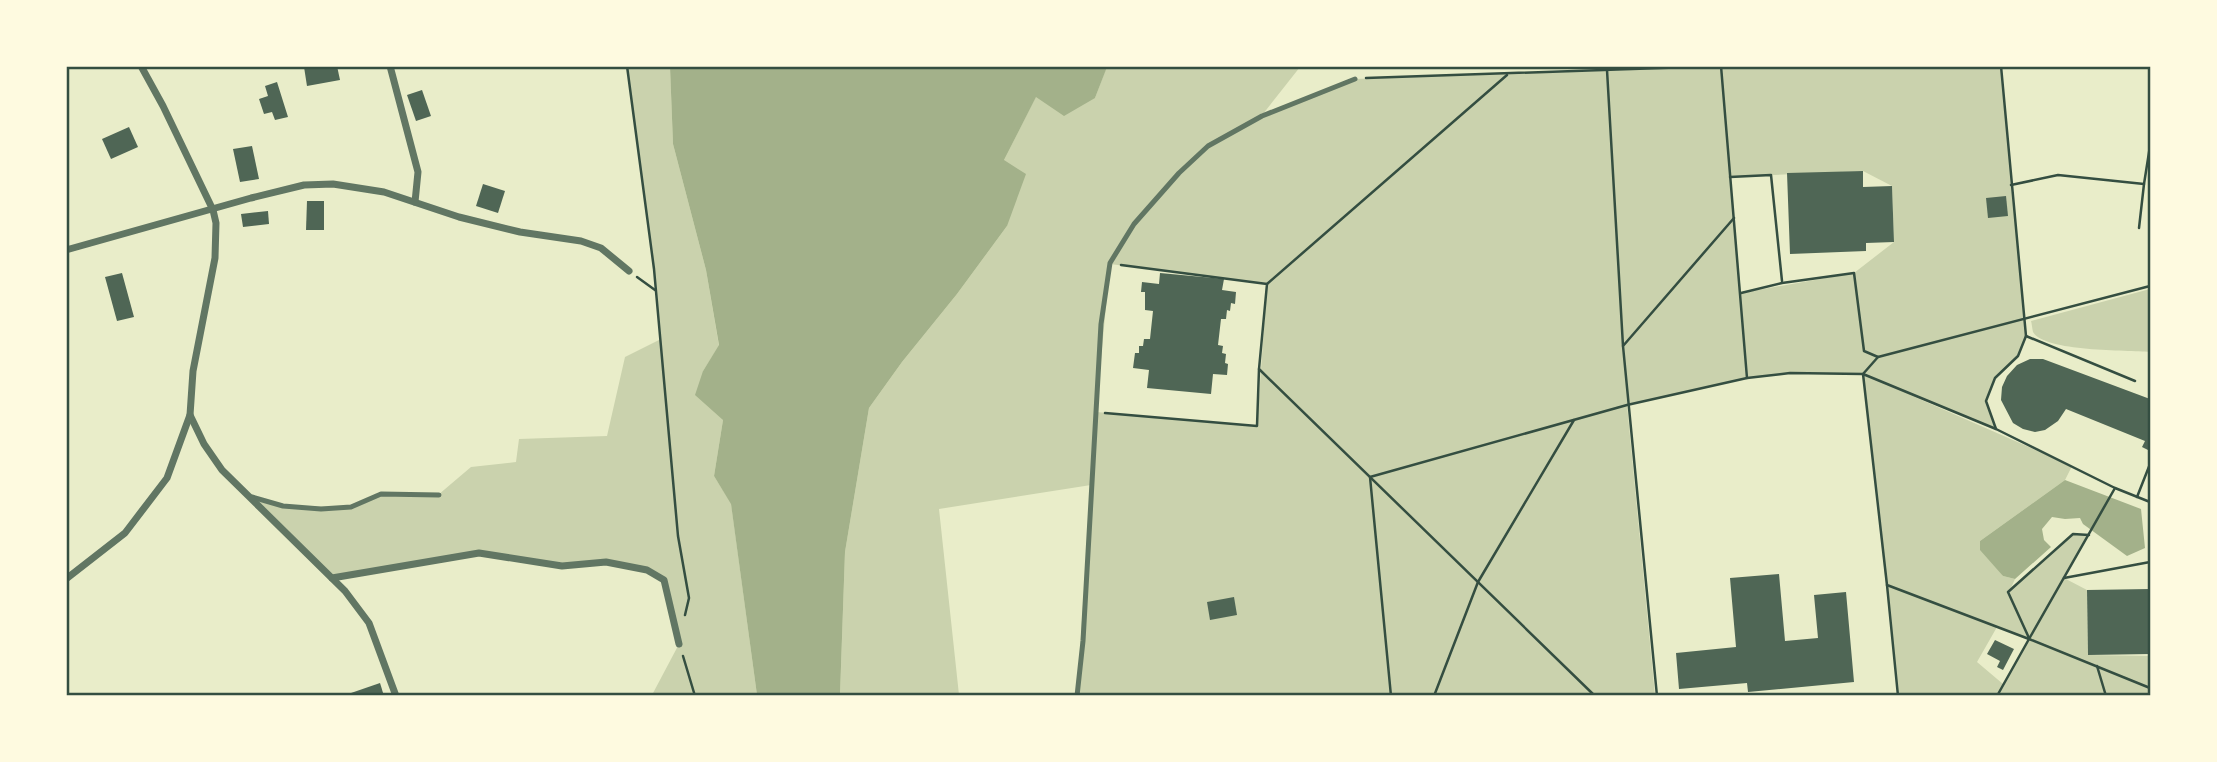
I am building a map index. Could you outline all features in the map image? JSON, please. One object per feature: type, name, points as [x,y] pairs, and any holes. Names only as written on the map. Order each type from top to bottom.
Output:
[{"type":"street","points":[[66,579],[125,533],[167,478],[190,415],[192,371],[215,258],[216,223],[213,210],[141,66]]},
{"type":"street","points":[[390,66],[418,172],[415,202]]},
{"type":"street","points":[[66,250],[251,198],[304,186],[333,184],[384,192],[458,217],[520,232],[581,241],[601,248],[629,271]]},
{"type":"street","points":[[190,415],[204,444],[222,470],[332,578],[369,623],[396,695]]},
{"type":"street","points":[[332,578],[480,553],[562,566],[606,562],[647,570],[664,580],[679,644]]},
{"type":"lane","points":[[1077,695],[1083,641],[1101,324],[1110,263],[1134,224],[1179,173],[1208,146],[1262,116],[1355,79]]},
{"type":"lane","points":[[252,497],[282,506],[321,509],[351,507],[381,494],[439,495]]},
{"type":"path","points":[[627,66],[656,291],[678,536],[689,598],[684,621]]},
{"type":"path","points":[[1355,79],[1720,66],[1747,378]]},
{"type":"path","points":[[1996,429],[1986,401],[1995,378],[2018,356],[2026,336],[2001,66]]},
{"type":"path","points":[[1607,70],[1627,405],[1657,695]]},
{"type":"path","points":[[1096,412],[1257,426],[1267,284],[1508,74]]},
{"type":"path","points":[[2138,228],[2150,146]]},
{"type":"path","points":[[1730,177],[1771,175],[1782,283]]},
{"type":"path","points":[[2011,185],[2058,175],[2144,184]]},
{"type":"path","points":[[1623,346],[1734,218]]},
{"type":"path","points":[[1110,263],[1267,284]]},
{"type":"path","points":[[629,271],[656,291]]},
{"type":"path","points":[[1741,293],[1782,283],[1854,273],[1864,351],[1878,358]]},
{"type":"path","points":[[1898,695],[1863,374],[1878,358],[2151,286]]},
{"type":"path","points":[[2026,336],[2135,381]]},
{"type":"path","points":[[1259,369],[1595,695]]},
{"type":"path","points":[[1370,477],[1627,405],[1747,378],[1790,373],[1863,374],[1996,429],[2115,488],[2151,502]]},
{"type":"path","points":[[1434,695],[1478,582],[1574,420]]},
{"type":"path","points":[[2137,496],[2151,464]]},
{"type":"path","points":[[1370,477],[1391,695]]},
{"type":"path","points":[[1997,695],[2115,488]]},
{"type":"path","points":[[2029,639],[2008,592],[2073,534],[2089,535]]},
{"type":"path","points":[[2064,578],[2151,562]]},
{"type":"path","points":[[1887,585],[2151,688]]},
{"type":"path","points":[[679,644],[695,695]]},
{"type":"path","points":[[2097,666],[2106,695]]},
{"type":"shaded area","points":[[1107,66],[1300,67],[1263,114],[1355,79],[1719,67],[2001,67],[2026,336],[2018,356],[1995,378],[1986,401],[1996,429],[1908,394],[2072,466],[2065,480],[1980,541],[2003,576],[2015,579],[2010,590],[2073,534],[2089,535],[2064,578],[2087,590],[2088,655],[2150,656],[2150,695],[1898,695],[1863,375],[1790,373],[1747,378],[1627,405],[1655,695],[1077,695],[1091,485],[939,509],[959,695],[840,696],[845,552],[869,408],[1007,226],[1004,160],[1036,96],[1095,98]],"holes":[[[1863,171],[1892,186],[1894,242],[1854,273],[1741,293],[1730,177]],[[1110,264],[1267,284],[1257,426],[1096,412]],[[1997,627],[2029,639],[2003,684],[1977,662]]]},
{"type":"shaded area","points":[[627,67],[670,67],[673,144],[706,270],[719,346],[703,371],[723,420],[714,476],[731,503],[757,695],[652,695],[679,644],[664,580],[647,570],[606,562],[562,566],[479,553],[332,578],[252,497],[283,506],[351,507],[381,494],[438,495],[471,467],[516,462],[519,439],[607,436],[625,357],[661,339]]},
{"type":"shaded area","points":[[670,67],[1107,67],[1095,98],[1064,116],[1036,97],[1004,160],[1026,174],[1007,226],[869,408],[845,552],[840,695],[757,695],[731,504],[714,476],[723,420],[695,395],[703,371],[719,345],[706,270],[673,144]]},
{"type":"shaded area","points":[[2150,289],[2150,352],[2069,347],[2040,339],[2033,332],[2031,321]]},
{"type":"shaded area","points":[[2065,480],[2141,509],[2145,548],[2127,556],[2083,524],[2080,518],[2052,517],[2042,529],[2044,540],[2051,547],[2015,579],[2003,576],[1980,550],[1980,541]]},
{"type":"building","points":[[337,66],[340,80],[307,86],[304,67]]},
{"type":"building","points":[[277,82],[288,117],[275,120],[272,112],[264,114],[259,99],[268,96],[265,86]]},
{"type":"building","points":[[422,90],[431,116],[416,121],[407,95]]},
{"type":"building","points":[[129,127],[138,147],[111,159],[102,139]]},
{"type":"building","points":[[252,146],[259,179],[240,182],[233,149]]},
{"type":"building","points":[[1863,171],[1863,187],[1892,186],[1894,242],[1866,243],[1866,251],[1790,254],[1787,173]]},
{"type":"building","points":[[483,184],[505,191],[498,213],[476,206]]},
{"type":"building","points":[[2006,196],[2008,216],[1988,218],[1986,198]]},
{"type":"building","points":[[307,201],[324,201],[324,230],[306,230]]},
{"type":"building","points":[[268,211],[269,224],[243,227],[241,214]]},
{"type":"building","points":[[122,273],[134,317],[117,321],[105,277]]},
{"type":"building","points":[[1160,273],[1224,279],[1222,290],[1236,292],[1235,304],[1231,303],[1226,319],[1221,319],[1218,345],[1223,346],[1222,353],[1226,354],[1227,375],[1213,374],[1211,394],[1147,388],[1149,370],[1133,368],[1139,346],[1143,346],[1144,339],[1150,339],[1153,311],[1145,310],[1142,282],[1159,284]]},
{"type":"building","points":[[2030,359],[2043,359],[2150,399],[2150,451],[2142,447],[2145,441],[2066,409],[2058,421],[2045,430],[2035,432],[2013,423],[2001,400],[2002,387],[2017,365]]},
{"type":"building","points":[[1779,574],[1785,641],[1818,638],[1814,595],[1846,592],[1854,682],[1748,692],[1747,683],[1679,689],[1676,653],[1736,647],[1730,578]]},
{"type":"building","points":[[2150,589],[2150,654],[2088,655],[2087,590]]},
{"type":"building","points":[[1234,597],[1237,615],[1210,620],[1207,602]]},
{"type":"building","points":[[1995,640],[2014,649],[2003,670],[1997,667],[2000,661],[1987,654]]},
{"type":"building","points":[[380,683],[384,696],[352,696],[351,693]]}]
